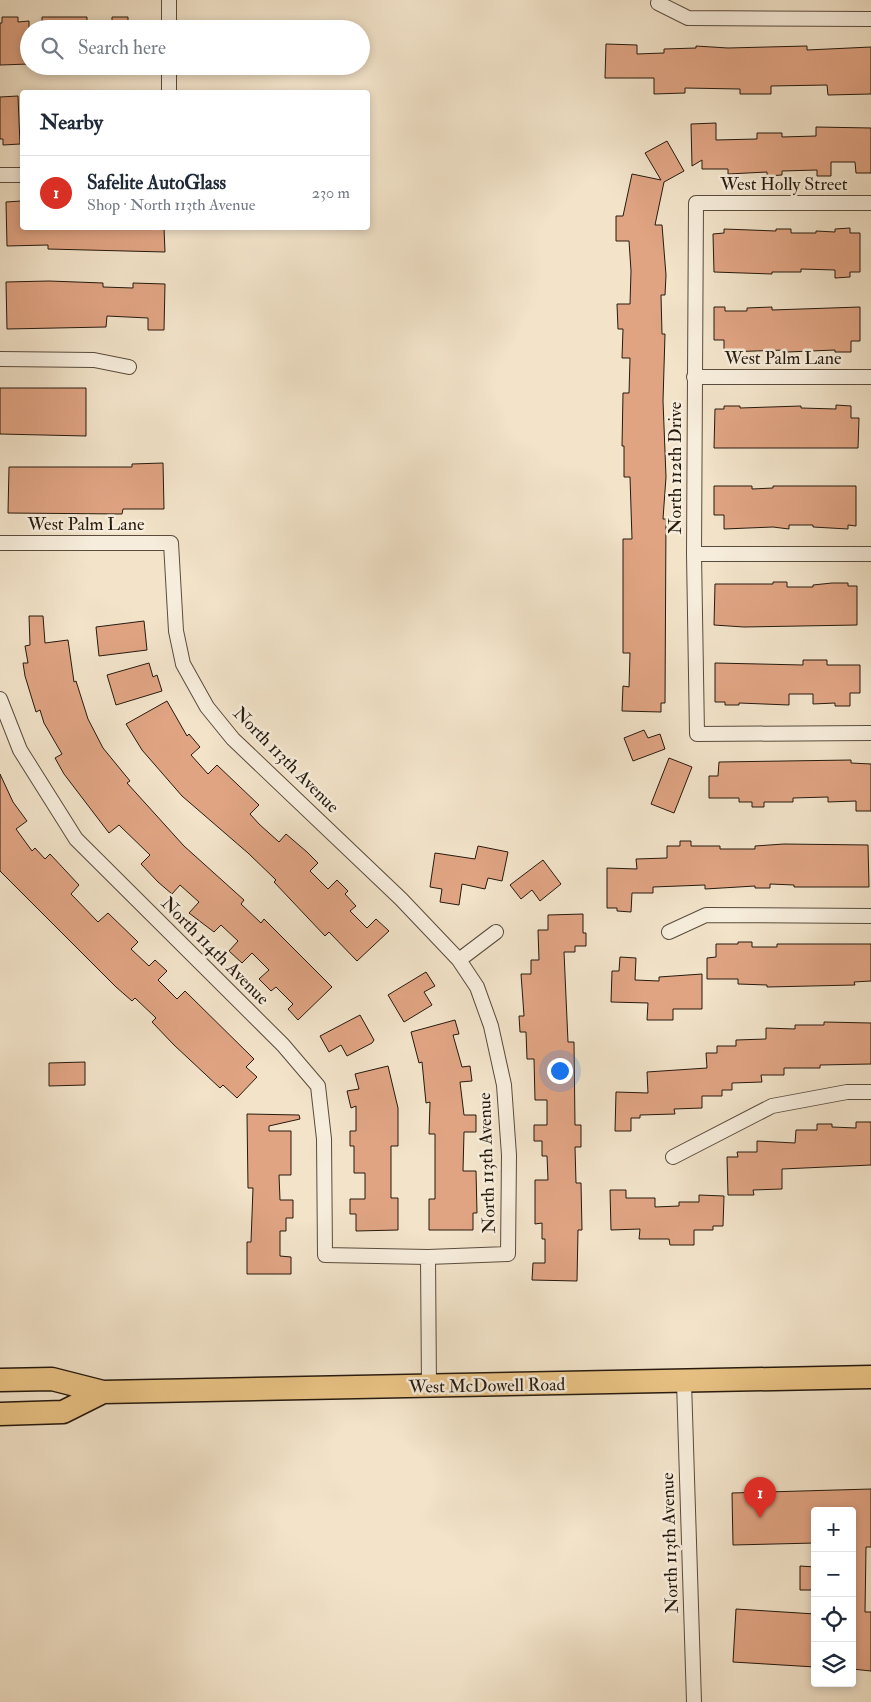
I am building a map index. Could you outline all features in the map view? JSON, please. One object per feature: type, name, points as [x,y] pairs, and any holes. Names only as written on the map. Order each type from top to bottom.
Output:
[{"type":"main road","name":"West McDowell Road","points":[[0,1380],[52,1379],[103,1392],[871,1377]]},
{"type":"main road","name":"West McDowell Road","points":[[0,1414],[63,1412],[103,1392]]},
{"type":"street","points":[[169,0],[169,20]]},
{"type":"street","points":[[658,3],[688,18],[871,19]]},
{"type":"street","points":[[169,75],[169,90]]},
{"type":"street","points":[[0,175],[20,175]]},
{"type":"street","name":"West Holly Street","points":[[696,203],[871,203]]},
{"type":"street","name":"North 112th Drive","points":[[696,203],[694,554],[697,734],[871,733]]},
{"type":"street","points":[[0,359],[94,360],[129,366]]},
{"type":"street","name":"West Palm Lane","points":[[694,377],[871,377]]},
{"type":"street","name":"West Palm Lane","points":[[0,543],[171,543]]},
{"type":"street","name":"North 113th Avenue","points":[[171,543],[176,631],[183,664],[208,707],[233,740],[394,893],[459,960],[476,987],[491,1026],[504,1084],[509,1154],[508,1254],[428,1257]]},
{"type":"street","points":[[694,554],[871,554]]},
{"type":"street","name":"North 114th Avenue","points":[[0,699],[20,750],[76,839],[282,1044],[318,1086],[324,1139],[325,1255],[428,1257]]},
{"type":"street","points":[[669,932],[706,915],[871,916]]},
{"type":"street","points":[[459,960],[496,932]]},
{"type":"street","points":[[673,1157],[772,1106],[847,1092],[871,1092]]},
{"type":"street","points":[[428,1257],[429,1387]]},
{"type":"street","name":"North 113th Avenue","points":[[684,1382],[694,1702]]},
{"type":"building","points":[[2,17],[18,17],[18,22],[20,22],[20,64],[0,65],[0,23],[2,23]]},
{"type":"building","points":[[42,17],[87,17],[87,20],[42,20]]},
{"type":"building","points":[[112,17],[128,17],[128,20],[112,20]]},
{"type":"building","points":[[606,44],[637,45],[637,54],[664,53],[664,49],[696,48],[696,46],[728,48],[807,46],[807,50],[871,47],[871,94],[828,95],[827,85],[771,86],[771,94],[740,94],[740,89],[685,88],[685,93],[654,94],[654,78],[605,78]]},
{"type":"building","points":[[18,96],[20,144],[3,145],[3,139],[0,139],[0,97]]},
{"type":"building","points":[[716,123],[716,140],[757,139],[757,133],[782,133],[782,137],[816,136],[816,127],[871,128],[871,173],[856,173],[855,162],[831,162],[831,176],[817,176],[817,170],[782,171],[782,175],[767,176],[767,172],[728,174],[728,169],[702,169],[702,160],[692,166],[691,124]]},
{"type":"building","points":[[667,141],[684,171],[664,182],[655,225],[662,225],[666,275],[665,295],[661,295],[662,334],[665,334],[663,401],[666,477],[663,519],[666,519],[665,703],[661,703],[661,712],[622,711],[623,686],[629,687],[630,653],[623,653],[623,539],[632,539],[630,477],[624,477],[624,446],[622,446],[623,393],[629,393],[630,358],[622,358],[623,329],[618,329],[617,304],[630,304],[631,271],[629,241],[616,241],[616,216],[623,216],[632,174],[661,180],[645,153]]},
{"type":"building","points":[[20,201],[20,230],[164,230],[165,252],[48,249],[48,245],[7,246],[6,202]]},
{"type":"building","points":[[850,228],[850,233],[860,233],[860,272],[850,272],[850,277],[835,278],[835,270],[801,269],[801,272],[772,272],[772,274],[714,272],[713,234],[724,233],[724,229],[776,231],[776,229],[791,229],[791,233],[816,233],[816,231],[835,232],[835,229]]},
{"type":"building","points":[[6,282],[103,283],[103,287],[133,288],[133,283],[165,284],[164,330],[148,330],[148,318],[107,316],[106,327],[7,329]]},
{"type":"building","points":[[714,307],[725,307],[725,311],[747,311],[747,308],[772,307],[772,310],[860,307],[860,341],[851,341],[851,352],[835,352],[835,350],[787,352],[787,350],[724,352],[724,340],[714,340]]},
{"type":"building","points":[[0,388],[86,388],[86,436],[0,434]]},
{"type":"building","points":[[836,405],[851,406],[851,418],[859,418],[858,448],[714,448],[715,409],[724,409],[724,406],[740,406],[740,408],[801,406],[801,408],[836,409]]},
{"type":"building","points":[[163,463],[164,509],[123,509],[122,514],[8,513],[9,467],[132,467],[132,464]]},
{"type":"building","points":[[714,486],[752,486],[752,489],[773,488],[773,486],[856,486],[856,526],[848,525],[848,529],[813,527],[813,525],[789,525],[789,529],[773,527],[724,529],[724,515],[714,515]]},
{"type":"building","points":[[773,582],[787,582],[787,587],[813,587],[813,585],[832,583],[848,583],[848,586],[857,586],[857,625],[744,627],[714,625],[715,584],[773,584]]},
{"type":"building","points":[[29,616],[43,616],[45,643],[68,640],[74,682],[76,681],[88,719],[103,748],[130,781],[127,783],[184,846],[244,900],[241,904],[261,923],[264,919],[332,987],[298,1020],[288,1009],[293,1004],[276,987],[271,991],[259,979],[269,970],[252,953],[242,963],[229,951],[238,941],[221,925],[214,932],[189,913],[199,902],[180,885],[172,894],[158,882],[141,864],[150,855],[119,825],[109,833],[64,774],[55,758],[62,754],[44,723],[40,710],[36,712],[25,676],[23,663],[28,663],[25,646],[30,645]]},
{"type":"building","points":[[144,621],[147,650],[99,656],[96,627]]},
{"type":"building","points":[[803,660],[827,660],[827,665],[860,665],[860,693],[850,693],[850,706],[835,706],[835,703],[813,704],[813,694],[789,694],[789,705],[739,703],[739,705],[725,705],[725,702],[715,702],[715,663],[803,665]]},
{"type":"building","points":[[149,663],[153,677],[157,675],[162,691],[116,705],[107,675]]},
{"type":"building","points":[[167,701],[187,736],[189,734],[200,747],[191,755],[208,774],[217,765],[259,805],[250,814],[259,824],[279,842],[286,834],[307,852],[318,863],[310,871],[328,889],[337,880],[348,891],[345,894],[356,906],[350,911],[367,928],[376,919],[389,931],[357,961],[329,932],[325,936],[274,882],[276,880],[248,853],[182,796],[142,750],[126,724]]},
{"type":"building","points":[[644,730],[648,738],[660,734],[665,749],[633,761],[624,738]]},
{"type":"building","points":[[669,758],[692,767],[674,813],[651,804]]},
{"type":"building","points":[[851,760],[851,763],[871,764],[871,811],[856,811],[856,801],[828,802],[828,797],[793,798],[793,802],[764,802],[764,807],[752,807],[752,802],[739,802],[739,798],[709,798],[709,776],[718,776],[719,762]]},
{"type":"building","points":[[0,774],[13,802],[27,821],[16,829],[32,851],[35,848],[45,859],[50,854],[79,885],[71,894],[98,922],[108,913],[138,942],[131,949],[149,966],[155,960],[167,971],[158,980],[177,999],[185,991],[254,1059],[246,1067],[257,1077],[237,1098],[223,1085],[220,1088],[174,1045],[152,1022],[156,1018],[135,998],[132,1001],[116,987],[0,871]]},
{"type":"building","points":[[680,841],[691,841],[691,846],[720,846],[720,849],[755,849],[755,846],[784,844],[868,845],[869,887],[794,887],[794,885],[770,884],[770,888],[755,888],[755,886],[705,889],[705,885],[653,887],[653,893],[632,893],[631,912],[617,911],[617,908],[607,908],[607,868],[637,869],[636,859],[667,858],[667,846],[680,846]]},
{"type":"building","points":[[478,846],[508,852],[502,881],[488,878],[485,889],[462,884],[459,905],[440,902],[442,889],[430,887],[435,853],[475,859]]},
{"type":"building","points":[[543,860],[561,884],[540,901],[532,890],[521,899],[510,885]]},
{"type":"building","points":[[583,914],[583,933],[586,933],[586,946],[575,946],[575,952],[564,952],[568,1042],[574,1042],[575,1125],[581,1125],[581,1147],[575,1147],[576,1183],[581,1183],[582,1230],[578,1230],[577,1281],[532,1280],[533,1263],[545,1263],[545,1239],[542,1239],[542,1223],[535,1224],[535,1180],[548,1180],[547,1156],[542,1156],[542,1141],[534,1141],[534,1125],[547,1125],[547,1100],[535,1100],[534,1059],[527,1059],[526,1032],[520,1032],[519,1016],[524,1016],[521,974],[531,974],[531,960],[539,960],[538,930],[548,930],[548,915]]},
{"type":"building","points":[[738,942],[752,942],[752,947],[777,947],[777,944],[871,944],[871,981],[854,982],[855,985],[767,987],[767,985],[738,984],[738,979],[707,979],[707,958],[716,957],[716,944],[738,944]]},
{"type":"building","points":[[620,957],[636,958],[635,980],[659,981],[659,977],[702,974],[702,1009],[673,1009],[673,1020],[647,1020],[648,1003],[611,1002],[612,971],[619,971]]},
{"type":"building","points":[[426,972],[435,986],[424,992],[432,1005],[404,1022],[388,995]]},
{"type":"building","points":[[360,1015],[374,1040],[372,1043],[347,1056],[341,1045],[329,1052],[320,1036]]},
{"type":"building","points":[[455,1020],[459,1034],[453,1035],[462,1067],[470,1066],[472,1081],[460,1082],[464,1115],[476,1115],[476,1132],[464,1132],[463,1171],[476,1171],[477,1213],[473,1213],[473,1230],[429,1230],[429,1199],[435,1199],[435,1134],[429,1134],[430,1102],[426,1103],[422,1062],[419,1063],[411,1032]]},
{"type":"building","points":[[824,1022],[871,1023],[871,1064],[820,1065],[820,1068],[784,1068],[784,1075],[761,1075],[762,1082],[732,1083],[732,1090],[722,1090],[722,1096],[702,1096],[702,1108],[674,1109],[675,1114],[640,1115],[640,1118],[631,1118],[631,1131],[615,1131],[616,1092],[648,1093],[647,1072],[707,1068],[706,1053],[717,1053],[717,1046],[736,1046],[736,1040],[766,1039],[766,1028],[795,1029],[795,1025],[824,1025]]},
{"type":"building","points":[[85,1062],[85,1085],[49,1086],[49,1063]]},
{"type":"building","points":[[388,1066],[398,1108],[398,1146],[391,1146],[391,1198],[398,1198],[398,1230],[356,1231],[356,1214],[350,1214],[350,1199],[365,1199],[365,1173],[354,1173],[354,1146],[350,1146],[350,1131],[356,1131],[356,1106],[351,1108],[347,1091],[359,1089],[355,1074]]},
{"type":"building","points":[[247,1114],[299,1115],[300,1119],[269,1126],[269,1131],[291,1131],[291,1175],[279,1175],[280,1200],[293,1200],[293,1218],[286,1218],[286,1231],[280,1231],[280,1256],[291,1257],[291,1274],[247,1274],[247,1242],[251,1242],[253,1188],[248,1188]]},
{"type":"building","points":[[856,1122],[871,1122],[871,1165],[782,1169],[782,1189],[753,1190],[754,1195],[728,1195],[727,1157],[738,1157],[737,1152],[757,1152],[757,1141],[795,1143],[796,1130],[817,1130],[817,1124],[832,1124],[832,1127],[856,1128]]},
{"type":"building","points":[[610,1190],[626,1190],[626,1198],[655,1198],[655,1207],[679,1206],[679,1202],[699,1202],[699,1195],[724,1196],[723,1226],[713,1226],[713,1230],[694,1230],[694,1245],[670,1245],[669,1239],[639,1239],[640,1229],[611,1230]]},
{"type":"building","points":[[871,1489],[871,1547],[866,1547],[865,1612],[871,1612],[871,1671],[856,1669],[856,1507],[811,1507],[811,1543],[733,1545],[732,1493]]},
{"type":"building","points":[[800,1566],[811,1567],[811,1590],[800,1590]]},
{"type":"building","points":[[736,1609],[811,1614],[811,1667],[733,1662]]},
{"type":"place","name":"Safelite AutoGlass","points":[[760,1518]]}]
